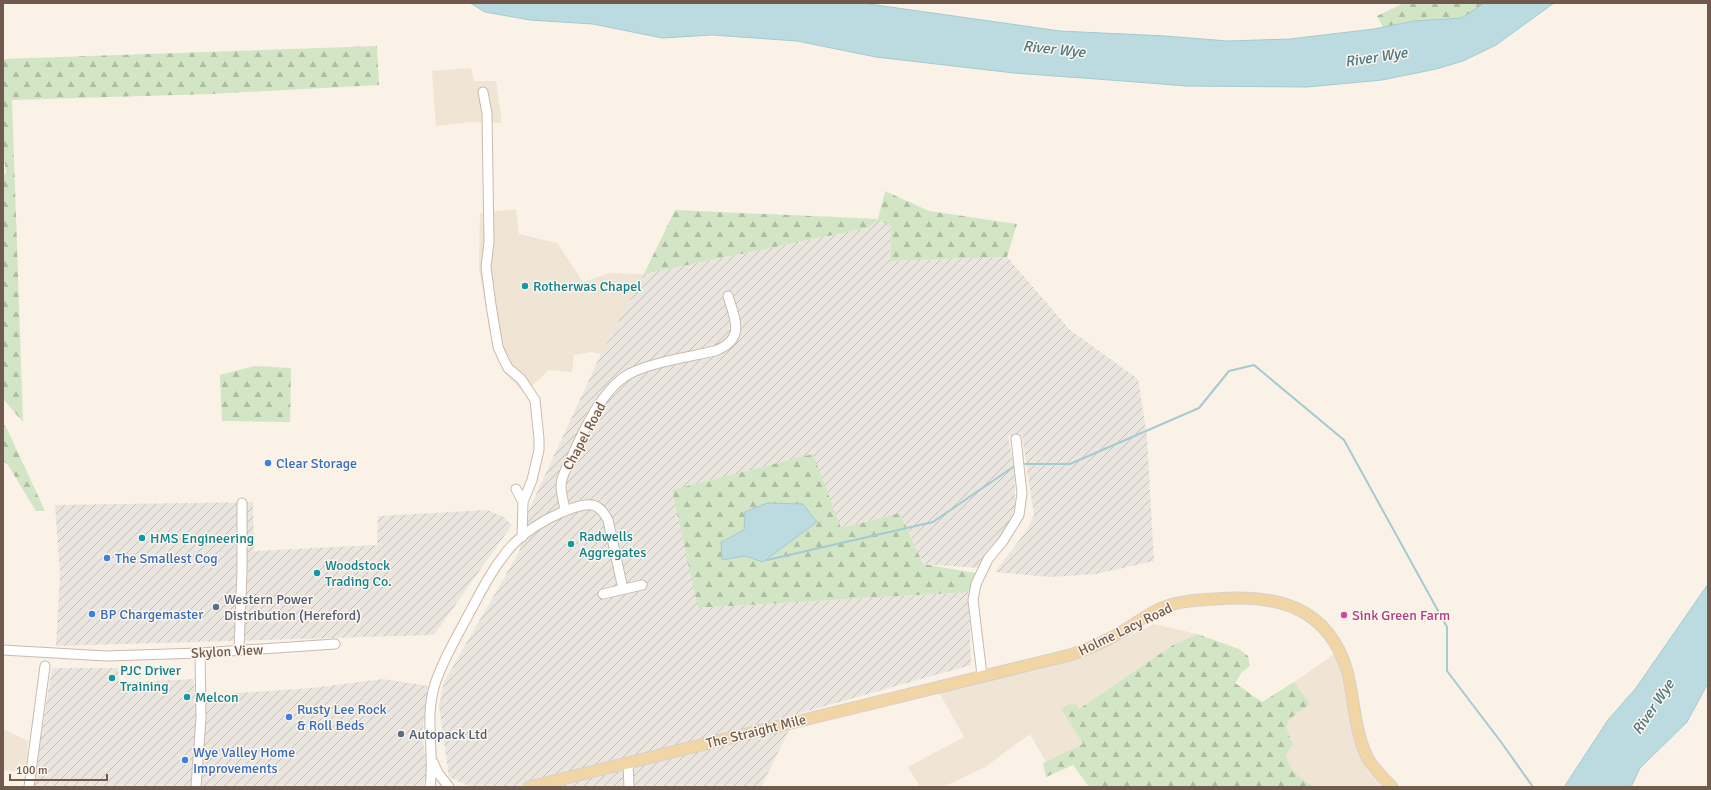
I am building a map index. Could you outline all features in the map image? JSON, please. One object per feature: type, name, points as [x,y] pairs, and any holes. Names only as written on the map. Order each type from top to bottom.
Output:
[{"type":"main road","name":"Holme Lacy Road","points":[[982,675],[1081,652],[1125,630],[1157,610],[1177,603],[1244,598],[1280,602],[1309,614],[1321,624],[1331,636],[1340,652],[1346,669],[1362,745],[1376,770],[1392,787]]},
{"type":"main road","name":"The Straight Mile","points":[[529,787],[982,675]]},
{"type":"street","points":[[483,92],[487,113],[489,242],[486,267],[498,347],[508,368],[521,379],[535,400],[539,450],[532,480],[523,502],[522,536]]},
{"type":"street","name":"Chapel Road","points":[[565,510],[561,487],[562,478],[584,430],[607,394],[629,374],[643,368],[715,351],[725,347],[735,337],[736,330],[728,296]]},
{"type":"street","points":[[982,675],[973,600],[976,584],[988,559],[1003,541],[1019,515],[1022,493],[1016,439]]},
{"type":"street","points":[[516,489],[523,502]]},
{"type":"street","points":[[239,650],[242,570],[242,504]]},
{"type":"street","points":[[430,787],[432,759],[429,718],[435,685],[447,655],[502,556],[522,536],[551,516],[565,510],[590,504],[603,510],[608,520],[623,589]]},
{"type":"street","points":[[603,594],[642,585]]},
{"type":"street","name":"Skylon View","points":[[3,650],[106,656],[200,653],[335,644]]},
{"type":"street","points":[[196,787],[201,718],[200,653]]},
{"type":"street","points":[[28,787],[45,666]]},
{"type":"street","points":[[432,759],[438,773],[449,787]]},
{"type":"street","points":[[628,763],[629,787]]},
{"type":"shaded area","points":[[471,68],[474,81],[496,81],[502,123],[470,122],[436,126],[432,71]]},
{"type":"shaded area","points":[[516,209],[519,234],[557,243],[583,282],[610,273],[644,274],[601,354],[592,352],[574,355],[572,372],[549,370],[524,393],[505,373],[492,341],[479,269],[480,213]]},
{"type":"shaded area","points":[[879,219],[891,227],[890,261],[1007,257],[1070,330],[1138,379],[1147,437],[1154,561],[1096,574],[1050,577],[995,572],[1027,530],[1034,515],[1022,436],[1008,436],[1015,473],[1015,507],[1010,522],[979,568],[923,564],[900,513],[841,528],[698,608],[969,592],[971,665],[797,714],[761,787],[470,787],[449,777],[439,706],[444,682],[519,552],[527,514],[601,354],[644,274],[867,228]]},
{"type":"shaded area","points":[[253,502],[254,551],[377,545],[378,516],[487,510],[502,516],[512,525],[434,635],[56,646],[60,574],[55,505]]},
{"type":"shaded area","points":[[1154,624],[1197,634],[1173,645],[1079,709],[1061,709],[1083,744],[1046,762],[1030,734],[985,767],[943,787],[920,787],[908,767],[964,737],[937,689],[1084,654],[1120,640]]},
{"type":"shaded area","points":[[1336,653],[1356,746],[1368,772],[1383,787],[1315,787],[1295,775],[1289,766],[1286,755],[1293,744],[1291,736],[1287,731],[1287,725],[1290,718],[1310,704],[1294,682]]},
{"type":"shaded area","points":[[52,668],[118,668],[119,683],[194,679],[195,696],[312,688],[383,679],[429,686],[422,734],[426,760],[426,775],[423,787],[33,787]]},
{"type":"shaded area","points":[[3,729],[28,741],[26,772],[3,770]]},
{"type":"green space","points":[[1404,3],[1487,3],[1462,18],[1414,21],[1383,27],[1377,16]]},
{"type":"green space","points":[[377,46],[379,85],[210,94],[12,100],[23,422],[3,399],[3,177],[6,172],[3,153],[3,59]]},
{"type":"green space","points":[[885,191],[929,211],[1017,224],[1007,257],[890,261],[891,227],[879,219],[867,228],[644,274],[675,210],[878,219]]},
{"type":"green space","points":[[254,366],[291,368],[290,422],[222,421],[220,375]]},
{"type":"green space","points":[[3,423],[45,511],[36,511],[8,465],[3,461]]},
{"type":"green space","points":[[813,454],[841,528],[900,513],[923,564],[976,573],[969,592],[698,608],[672,490]]},
{"type":"green space","points":[[1197,634],[1239,649],[1248,656],[1250,666],[1242,672],[1235,683],[1262,702],[1294,682],[1310,704],[1295,715],[1287,725],[1288,733],[1293,744],[1286,755],[1293,771],[1315,787],[1089,787],[1073,765],[1046,777],[1043,763],[1083,744],[1061,709],[1069,704],[1075,703],[1079,709],[1173,645]]},
{"type":"water","name":"River Wye","points":[[470,3],[862,3],[1060,31],[1165,36],[1228,41],[1290,39],[1374,29],[1414,21],[1462,18],[1484,3],[1554,3],[1496,45],[1463,61],[1436,69],[1382,80],[1307,87],[1187,86],[1014,73],[876,57],[797,41],[712,35],[662,38],[593,24],[530,20],[485,12]]},
{"type":"water","points":[[767,503],[803,504],[817,522],[763,562],[745,556],[722,560],[721,542],[744,530],[745,512]]},
{"type":"water","name":"River Wye","points":[[1708,584],[1708,683],[1687,722],[1640,768],[1631,787],[1564,787],[1608,720],[1636,688]]},
{"type":"waterway","points":[[1025,464],[1070,464],[1199,408],[1229,371],[1254,365],[1344,440],[1447,627],[1447,671],[1533,787]]},
{"type":"waterway","points":[[767,560],[933,522],[1016,465]]},
{"type":"place","name":"Rotherwas Chapel","points":[[525,286]]},
{"type":"place","name":"Clear Storage","points":[[268,463]]},
{"type":"place","name":"HMS Engineering","points":[[142,538]]},
{"type":"place","name":"Radwells Aggregates","points":[[571,544]]},
{"type":"place","name":"The Smallest Cog","points":[[107,558]]},
{"type":"place","name":"Woodstock Trading Co.","points":[[317,573]]},
{"type":"place","name":"Western Power Distribution (Hereford)","points":[[216,607]]},
{"type":"place","name":"BP Chargemaster","points":[[92,614]]},
{"type":"place","name":"Sink Green Farm","points":[[1344,615]]},
{"type":"place","name":"PJC Driver Training","points":[[112,678]]},
{"type":"place","name":"Melcon","points":[[187,697]]},
{"type":"place","name":"Rusty Lee Rock & Roll Beds","points":[[289,717]]},
{"type":"place","name":"Autopack Ltd","points":[[401,734]]},
{"type":"place","name":"Wye Valley Home Improvements","points":[[185,760]]}]
